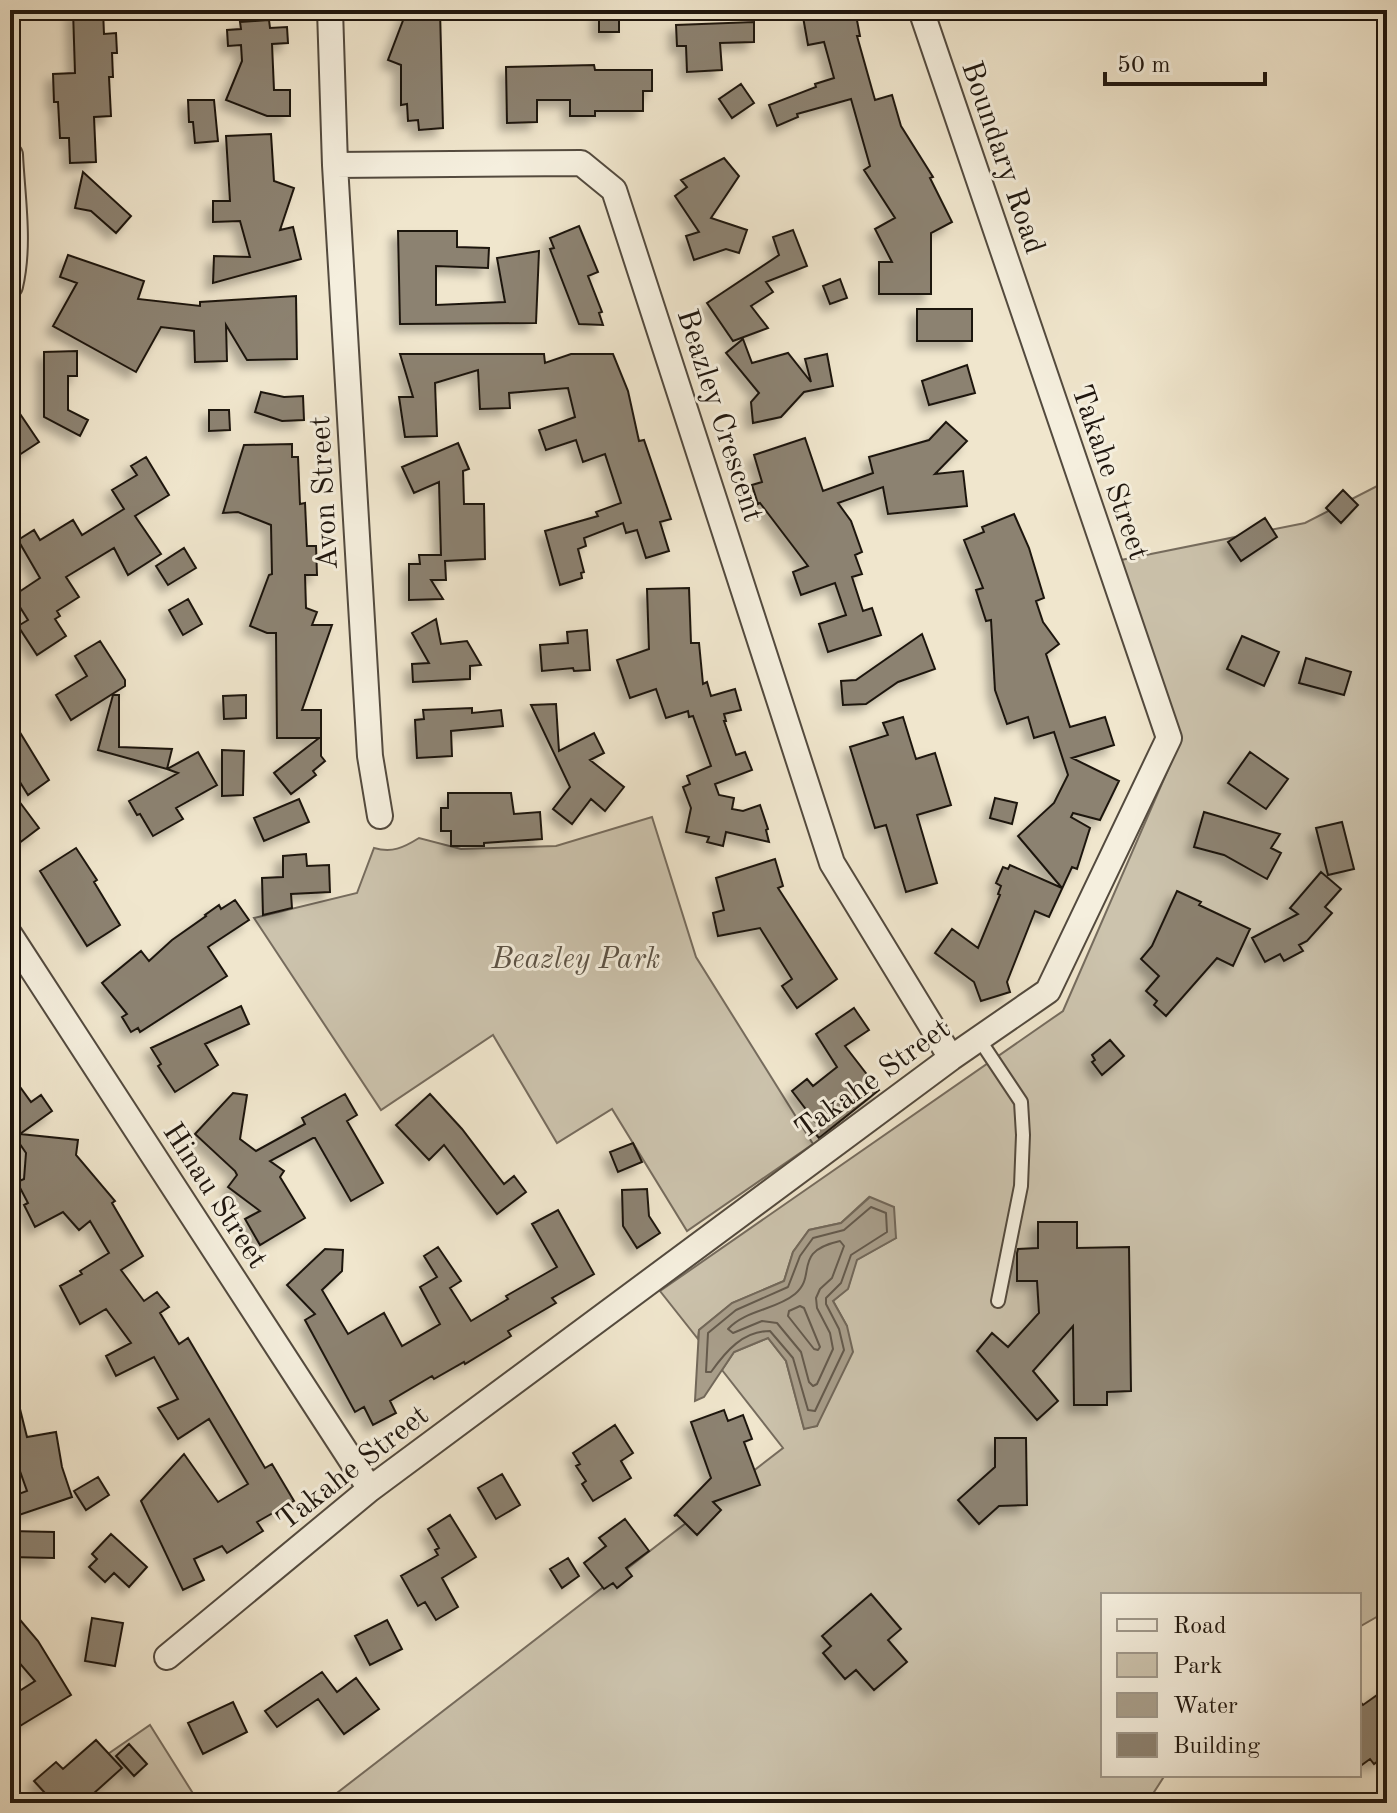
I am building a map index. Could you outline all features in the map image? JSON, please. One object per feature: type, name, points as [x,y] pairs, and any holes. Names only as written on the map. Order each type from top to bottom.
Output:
[{"type":"street","points":[[330,10],[335,165]]},
{"type":"street","name":"Boundary Road","points":[[921,10],[1027,325]]},
{"type":"street","points":[[10,155],[14,228],[10,286]]},
{"type":"street","name":"Beazley Crescent","points":[[335,165],[581,163],[614,190],[832,863],[951,1058]]},
{"type":"street","name":"Avon Street","points":[[335,165],[370,756],[380,816]]},
{"type":"street","name":"Takahe Street","points":[[167,1657],[370,1489],[951,1058],[1048,991],[1169,738],[1027,325]]},
{"type":"street","name":"Hinau Street","points":[[12,943],[370,1489]]},
{"type":"lane","points":[[979,1039],[1021,1102],[1021,1186],[998,1301]]},
{"type":"green space","points":[[1387,481],[1387,1611],[1361,1626],[1361,1593],[1101,1593],[1101,1777],[1164,1777],[1147,1803],[324,1803],[783,1448],[722,1370],[734,1352],[768,1338],[786,1361],[804,1428],[817,1426],[847,1326],[833,1301],[848,1288],[856,1260],[896,1238],[869,1197],[841,1223],[809,1230],[793,1252],[784,1281],[732,1303],[699,1330],[698,1339],[660,1291],[1063,1011],[1174,756],[1111,562],[1305,523]]},
{"type":"green space","name":"Beazley Park","points":[[652,817],[696,957],[813,1144],[687,1231],[612,1109],[557,1143],[493,1035],[381,1110],[254,918],[357,893],[374,848],[397,849],[419,838],[461,849],[556,846]]},
{"type":"green space","points":[[150,1725],[199,1803],[37,1803]]},
{"type":"water","points":[[870,1197],[894,1207],[896,1238],[857,1260],[848,1289],[833,1301],[847,1326],[853,1352],[817,1426],[804,1429],[786,1361],[768,1338],[734,1352],[704,1397],[695,1401],[699,1330],[732,1303],[784,1281],[793,1252],[809,1230],[841,1223]]},
{"type":"building","points":[[73,10],[103,10],[104,34],[116,33],[117,53],[112,53],[113,77],[109,77],[111,116],[94,117],[96,162],[70,163],[69,138],[60,138],[58,102],[54,102],[53,74],[75,73]]},
{"type":"building","points":[[407,10],[440,10],[443,128],[419,130],[418,120],[408,121],[407,104],[401,105],[401,65],[388,60]]},
{"type":"building","points":[[599,10],[619,10],[619,32],[599,32]]},
{"type":"building","points":[[821,10],[855,10],[860,36],[857,36],[875,100],[892,95],[901,126],[933,177],[930,178],[952,222],[931,233],[931,294],[879,294],[879,262],[892,262],[875,229],[895,218],[864,170],[870,166],[851,99],[797,114],[798,117],[777,126],[769,105],[834,78],[824,42],[808,45],[803,17],[822,13]]},
{"type":"building","points":[[269,20],[270,28],[287,27],[288,43],[272,44],[274,90],[290,90],[290,116],[267,116],[226,100],[242,61],[241,45],[228,46],[227,30],[241,29],[240,22]]},
{"type":"building","points":[[754,22],[754,42],[720,43],[722,70],[687,72],[686,46],[677,46],[676,25]]},
{"type":"building","points":[[594,65],[595,70],[652,70],[652,91],[643,91],[643,111],[595,111],[595,116],[570,116],[570,100],[537,100],[537,122],[507,123],[506,67]]},
{"type":"building","points":[[741,84],[754,103],[732,118],[719,99]]},
{"type":"building","points":[[188,100],[214,100],[218,141],[195,143],[193,122],[189,122]]},
{"type":"building","points":[[271,134],[274,181],[294,188],[280,230],[293,227],[301,259],[213,283],[214,256],[250,257],[240,221],[213,222],[213,201],[230,201],[226,136]]},
{"type":"building","points":[[724,158],[739,176],[711,218],[747,230],[739,253],[726,249],[694,260],[686,236],[699,232],[675,196],[687,187],[681,180]]},
{"type":"building","points":[[83,172],[131,216],[116,233],[91,211],[75,208]]},
{"type":"building","points":[[579,226],[598,272],[588,276],[602,312],[599,313],[603,325],[579,324],[550,249],[554,248],[550,238]]},
{"type":"building","points":[[793,230],[807,266],[766,282],[773,292],[751,306],[768,328],[733,341],[707,303],[779,255],[773,237]]},
{"type":"building","points":[[398,231],[457,231],[457,247],[489,248],[488,268],[436,266],[436,305],[505,302],[497,258],[539,251],[536,323],[400,324]]},
{"type":"building","points":[[68,255],[144,281],[138,299],[200,306],[200,302],[296,296],[297,359],[247,360],[226,325],[227,361],[195,362],[194,331],[161,327],[136,372],[53,326],[77,283],[60,277]]},
{"type":"building","points":[[840,279],[847,298],[830,304],[823,286]]},
{"type":"building","points":[[917,309],[972,309],[972,341],[917,341]]},
{"type":"building","points":[[743,339],[752,363],[788,353],[811,382],[805,359],[827,354],[833,386],[804,392],[781,417],[753,423],[751,402],[759,393],[726,353]]},
{"type":"building","points":[[77,351],[77,376],[68,376],[68,410],[88,420],[80,436],[44,417],[44,352]]},
{"type":"building","points":[[400,354],[544,354],[545,363],[571,354],[613,354],[628,391],[639,441],[644,440],[671,519],[660,522],[669,551],[646,558],[637,530],[626,533],[623,523],[584,538],[586,546],[578,549],[584,572],[581,573],[582,578],[560,585],[545,531],[598,516],[596,512],[621,503],[605,454],[583,462],[576,440],[546,450],[539,430],[575,417],[568,388],[509,393],[510,408],[480,409],[478,370],[435,383],[437,436],[405,437],[399,397],[413,397]]},
{"type":"building","points":[[967,365],[975,393],[929,405],[922,381]]},
{"type":"building","points":[[261,392],[284,397],[303,396],[304,420],[282,421],[255,412]]},
{"type":"building","points":[[10,399],[39,442],[10,461]]},
{"type":"building","points":[[209,410],[229,410],[230,430],[209,431]]},
{"type":"building","points":[[946,422],[967,441],[935,474],[963,471],[967,506],[888,514],[883,487],[838,503],[851,521],[862,552],[855,555],[862,574],[852,577],[863,611],[872,608],[881,635],[828,652],[819,624],[846,615],[835,583],[801,595],[793,572],[808,566],[758,504],[752,485],[762,482],[754,455],[805,438],[823,491],[873,473],[869,457],[929,440]]},
{"type":"building","points":[[458,443],[469,469],[463,471],[464,504],[484,504],[485,559],[445,561],[446,580],[431,580],[443,599],[409,600],[409,564],[420,564],[419,555],[441,555],[439,482],[414,493],[402,467]]},
{"type":"building","points":[[292,444],[292,457],[298,457],[300,504],[305,503],[307,546],[316,546],[317,575],[305,575],[306,608],[317,612],[312,625],[332,625],[302,710],[321,710],[321,756],[325,761],[313,771],[316,775],[291,794],[274,773],[319,738],[277,738],[276,633],[250,626],[272,574],[271,525],[238,512],[223,513],[244,445]]},
{"type":"building","points":[[146,457],[169,495],[135,516],[161,554],[128,575],[114,548],[66,577],[79,597],[57,611],[60,616],[55,619],[66,636],[37,655],[18,626],[28,620],[13,596],[40,578],[18,540],[34,530],[40,540],[73,520],[82,535],[124,509],[112,490],[137,475],[131,466]]},
{"type":"building","points":[[1343,490],[1358,505],[1341,523],[1326,508]]},
{"type":"building","points":[[1014,514],[1029,548],[1044,598],[1036,601],[1043,622],[1059,644],[1046,654],[1070,727],[1105,717],[1114,745],[1072,758],[1119,781],[1100,820],[1073,813],[1071,817],[1090,828],[1077,869],[1072,867],[1049,917],[1035,911],[1007,982],[1010,992],[981,1001],[974,982],[935,953],[952,929],[978,948],[1000,895],[1001,886],[996,883],[1003,867],[1008,869],[1010,865],[1062,888],[1018,836],[1054,803],[1068,775],[1054,732],[1034,738],[1028,717],[1007,724],[995,690],[991,620],[986,621],[976,590],[983,588],[964,540],[984,532],[982,527]]},
{"type":"building","points":[[1265,518],[1277,537],[1241,561],[1228,542]]},
{"type":"building","points":[[184,548],[196,568],[168,585],[156,566]]},
{"type":"building","points":[[689,588],[691,643],[699,643],[703,684],[707,682],[711,696],[735,689],[741,710],[724,714],[724,721],[736,755],[745,752],[752,770],[715,784],[719,795],[734,798],[732,809],[743,811],[760,805],[769,842],[726,832],[723,846],[707,842],[709,837],[686,832],[691,808],[683,787],[690,784],[687,776],[711,766],[693,716],[689,717],[688,711],[666,718],[656,689],[630,698],[617,660],[649,649],[647,589]]},
{"type":"building","points":[[188,599],[202,624],[183,635],[169,610]]},
{"type":"building","points":[[436,619],[441,644],[467,641],[481,665],[470,666],[470,679],[413,682],[412,664],[429,663],[412,633]]},
{"type":"building","points":[[587,630],[590,670],[542,671],[540,645],[568,643],[567,632]]},
{"type":"building","points":[[922,634],[935,669],[898,682],[866,704],[843,705],[841,681],[856,680]]},
{"type":"building","points":[[1242,636],[1279,652],[1264,686],[1227,669]]},
{"type":"building","points":[[100,641],[125,680],[125,686],[71,720],[56,695],[87,676],[75,656]]},
{"type":"building","points":[[1306,658],[1351,672],[1344,695],[1299,683]]},
{"type":"building","points":[[113,695],[119,695],[119,747],[172,749],[167,769],[98,750]]},
{"type":"building","points":[[246,695],[246,718],[224,719],[223,696]]},
{"type":"building","points":[[556,704],[559,751],[594,733],[604,753],[590,760],[624,787],[605,811],[591,799],[572,824],[553,809],[570,787],[531,705]]},
{"type":"building","points":[[472,708],[472,713],[501,710],[503,726],[451,731],[452,756],[417,758],[415,720],[424,719],[423,710]]},
{"type":"building","points":[[10,716],[49,780],[28,795],[10,766]]},
{"type":"building","points":[[903,717],[916,759],[935,753],[951,805],[917,815],[937,883],[906,892],[886,825],[875,828],[850,747],[888,735],[883,723]]},
{"type":"building","points":[[222,750],[244,751],[243,795],[222,796]]},
{"type":"building","points":[[198,752],[217,785],[176,808],[183,819],[153,836],[129,801],[178,773],[167,769]]},
{"type":"building","points":[[1250,752],[1288,779],[1266,809],[1228,783]]},
{"type":"building","points":[[10,789],[39,828],[10,850]]},
{"type":"building","points":[[448,793],[511,793],[514,814],[540,812],[542,839],[484,843],[484,846],[451,846],[451,831],[441,831],[441,808],[448,808]]},
{"type":"building","points":[[995,798],[1017,803],[1012,824],[990,818]]},
{"type":"building","points":[[299,799],[309,822],[264,841],[254,818]]},
{"type":"building","points":[[1204,812],[1280,834],[1271,848],[1281,853],[1267,879],[1224,855],[1194,847]]},
{"type":"building","points":[[1342,822],[1354,869],[1328,875],[1316,828]]},
{"type":"building","points":[[76,848],[120,925],[87,946],[40,871]]},
{"type":"building","points":[[306,854],[307,866],[329,865],[330,892],[291,894],[292,908],[263,915],[262,878],[283,877],[283,856]]},
{"type":"building","points":[[775,859],[783,886],[778,888],[837,979],[797,1008],[782,986],[792,979],[760,928],[718,936],[713,913],[724,910],[716,878]]},
{"type":"building","points":[[1321,872],[1341,889],[1325,907],[1332,913],[1307,941],[1299,945],[1303,951],[1284,961],[1280,954],[1265,962],[1252,938],[1298,914],[1290,908]]},
{"type":"building","points":[[1177,891],[1250,929],[1233,966],[1217,958],[1166,1016],[1154,1005],[1157,1001],[1146,991],[1159,976],[1141,959],[1152,946]]},
{"type":"building","points":[[235,900],[249,920],[208,947],[227,976],[140,1032],[138,1028],[131,1032],[122,1017],[127,1014],[102,983],[141,951],[149,961],[219,905],[221,909]]},
{"type":"building","points":[[241,1006],[249,1024],[205,1044],[218,1065],[175,1092],[158,1066],[161,1064],[151,1048]]},
{"type":"building","points":[[854,1008],[869,1030],[845,1046],[879,1090],[819,1138],[814,1132],[820,1128],[792,1091],[807,1079],[813,1086],[837,1067],[816,1034]]},
{"type":"building","points":[[1110,1040],[1124,1056],[1102,1075],[1092,1062],[1095,1060],[1092,1055]]},
{"type":"building","points":[[10,1073],[31,1102],[41,1095],[52,1111],[20,1134],[78,1140],[76,1155],[115,1201],[112,1203],[143,1256],[121,1270],[144,1301],[157,1292],[169,1307],[160,1313],[179,1344],[188,1338],[265,1468],[272,1464],[294,1501],[257,1522],[263,1531],[227,1553],[222,1546],[194,1559],[204,1580],[183,1590],[141,1501],[184,1454],[218,1502],[248,1484],[209,1419],[178,1439],[158,1408],[178,1399],[154,1357],[116,1376],[106,1356],[131,1343],[106,1309],[80,1324],[60,1286],[109,1253],[90,1221],[79,1230],[63,1212],[35,1227],[24,1205],[28,1203],[17,1182],[24,1179],[26,1153],[15,1137],[10,1141]]},
{"type":"building","points":[[233,1093],[247,1095],[240,1139],[256,1151],[305,1124],[302,1118],[345,1094],[357,1115],[347,1121],[383,1183],[351,1201],[313,1138],[270,1161],[284,1171],[280,1177],[305,1218],[260,1245],[245,1219],[260,1211],[228,1187],[237,1175],[235,1171],[195,1134]]},
{"type":"building","points":[[430,1094],[462,1129],[504,1184],[514,1176],[526,1192],[497,1214],[444,1145],[429,1160],[396,1125]]},
{"type":"building","points":[[633,1143],[642,1162],[618,1172],[610,1152]]},
{"type":"building","points":[[647,1189],[649,1216],[660,1233],[637,1248],[623,1226],[622,1190]]},
{"type":"building","points":[[558,1210],[594,1274],[552,1298],[556,1303],[508,1331],[511,1336],[465,1364],[434,1379],[432,1376],[390,1401],[396,1413],[373,1425],[364,1407],[355,1412],[305,1320],[315,1314],[287,1285],[325,1249],[343,1250],[342,1271],[322,1290],[348,1334],[384,1313],[402,1346],[440,1324],[420,1287],[437,1277],[424,1256],[438,1247],[461,1281],[450,1288],[471,1321],[508,1299],[506,1296],[557,1267],[532,1224]]},
{"type":"building","points":[[1038,1222],[1077,1222],[1077,1248],[1129,1247],[1131,1391],[1107,1392],[1107,1405],[1074,1405],[1073,1326],[1033,1371],[1058,1401],[1037,1420],[977,1351],[992,1333],[1008,1347],[1039,1313],[1037,1281],[1017,1281],[1018,1249],[1038,1248]]},
{"type":"building","points":[[10,1393],[16,1393],[27,1437],[56,1432],[62,1467],[72,1497],[19,1515],[13,1496],[27,1491],[10,1443]]},
{"type":"building","points":[[724,1410],[728,1421],[743,1415],[752,1439],[744,1442],[760,1485],[713,1502],[721,1510],[697,1535],[677,1515],[674,1516],[711,1478],[691,1422]]},
{"type":"building","points":[[615,1425],[633,1453],[621,1461],[631,1478],[593,1501],[582,1484],[586,1481],[576,1466],[580,1464],[573,1453]]},
{"type":"building","points":[[995,1438],[1026,1438],[1027,1505],[999,1506],[979,1524],[958,1500],[995,1467]]},
{"type":"building","points":[[502,1474],[520,1505],[496,1519],[478,1488]]},
{"type":"building","points":[[98,1477],[109,1495],[86,1510],[74,1491]]},
{"type":"building","points":[[450,1515],[476,1557],[442,1578],[458,1607],[436,1620],[425,1602],[418,1606],[401,1576],[438,1555],[435,1550],[439,1548],[428,1529]]},
{"type":"building","points":[[625,1519],[649,1551],[626,1568],[632,1576],[617,1588],[613,1583],[604,1589],[584,1563],[606,1546],[599,1538]]},
{"type":"building","points":[[10,1531],[54,1532],[54,1558],[10,1557]]},
{"type":"building","points":[[111,1534],[147,1567],[129,1587],[114,1573],[105,1582],[89,1567],[97,1559],[92,1554]]},
{"type":"building","points":[[568,1558],[579,1576],[562,1588],[550,1569]]},
{"type":"building","points":[[871,1594],[901,1629],[888,1640],[907,1662],[874,1690],[856,1670],[845,1679],[823,1653],[831,1646],[822,1636]]},
{"type":"building","points":[[10,1608],[38,1641],[71,1695],[10,1732],[10,1697],[35,1681],[10,1652]]},
{"type":"building","points":[[92,1618],[123,1623],[115,1666],[85,1661]]},
{"type":"building","points":[[387,1620],[402,1649],[370,1665],[355,1636]]},
{"type":"building","points":[[322,1672],[337,1692],[356,1678],[379,1709],[344,1734],[318,1699],[277,1727],[265,1711]]},
{"type":"building","points":[[1387,1688],[1387,1717],[1378,1724],[1387,1736],[1387,1754],[1374,1764],[1370,1759],[1361,1766],[1361,1702],[1363,1705]]},
{"type":"building","points":[[233,1702],[247,1732],[203,1754],[188,1723]]},
{"type":"building","points":[[96,1740],[122,1768],[83,1803],[54,1803],[34,1781],[56,1762],[63,1769]]},
{"type":"building","points":[[129,1744],[147,1764],[134,1776],[116,1756]]}]
